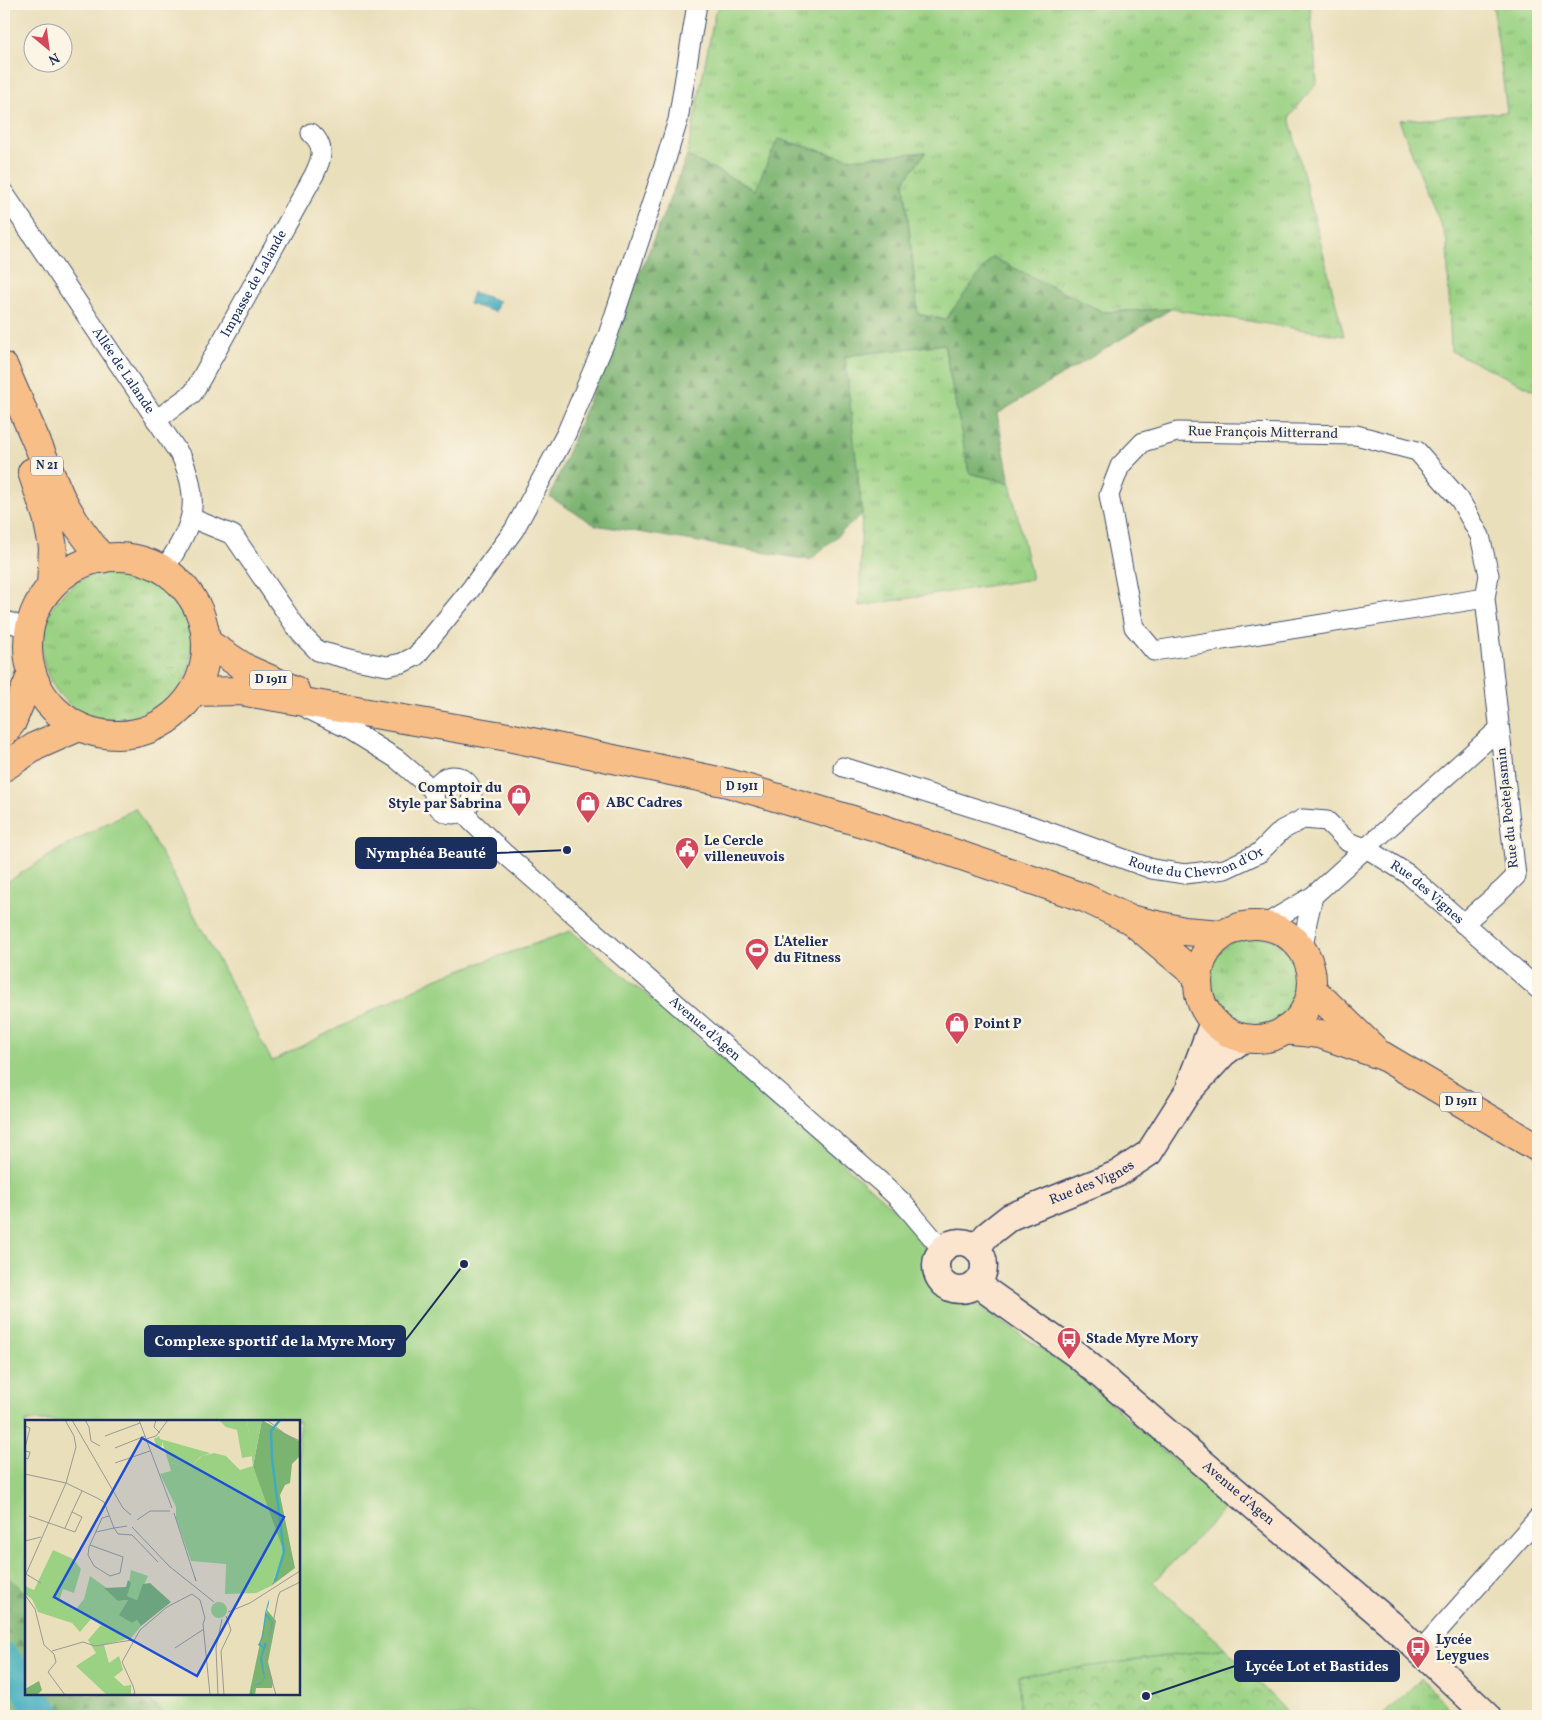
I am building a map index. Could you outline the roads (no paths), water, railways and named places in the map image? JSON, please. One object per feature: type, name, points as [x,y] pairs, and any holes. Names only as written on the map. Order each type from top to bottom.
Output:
[{"type":"main road","name":"N 21","points":[[4,367],[61,498],[75,522],[102,559]]},
{"type":"main road","name":"N 21","points":[[4,406],[35,480],[47,517],[53,547],[52,586]]},
{"type":"main road","points":[[102,559],[130,559],[164,570],[180,583],[192,598],[204,626],[206,642],[204,668],[194,692],[179,711],[160,725],[133,734],[106,735],[79,727],[58,714],[42,695],[32,673],[28,652],[30,630],[37,607],[52,586],[74,568],[102,559]]},
{"type":"main road","name":"D 1911","points":[[206,642],[247,669],[340,709]]},
{"type":"main road","points":[[4,733],[12,722],[32,673]]},
{"type":"main road","name":"D 1911","points":[[194,692],[240,691],[508,737],[728,783],[883,829],[1085,898],[1129,919],[1184,931],[1222,934]]},
{"type":"main road","points":[[4,768],[36,746],[79,727]]},
{"type":"main road","name":"D 1911","points":[[1129,919],[1197,976]]},
{"type":"main road","points":[[1249,924],[1264,925],[1279,929],[1293,938],[1303,950],[1312,976],[1312,989],[1307,1006],[1298,1020],[1285,1030],[1272,1037],[1243,1038],[1227,1032],[1213,1022],[1203,1008],[1198,993],[1197,976],[1201,960],[1210,946],[1222,934],[1249,924]]},
{"type":"main road","name":"D 1911","points":[[1312,989],[1383,1056]]},
{"type":"main road","name":"Rue des Vignes","points":[[1187,1093],[1213,1022]]},
{"type":"main road","name":"D 1911","points":[[1285,1030],[1320,1034],[1383,1056],[1538,1148]]},
{"type":"main road","name":"Rue des Vignes","points":[[976,1248],[987,1235],[1010,1218],[1117,1174],[1149,1153],[1187,1093],[1224,1054],[1243,1038]]},
{"type":"main road","points":[[955,1242],[962,1242],[976,1248],[981,1254],[984,1269],[978,1283],[971,1288],[955,1290],[941,1282],[935,1269],[938,1255],[942,1249],[955,1242]]},
{"type":"main road","name":"Avenue d'Agen","points":[[978,1283],[1077,1355],[1354,1592],[1488,1716]]},
{"type":"street","points":[[191,518],[233,535],[300,634],[318,651],[387,666],[402,663],[416,656],[470,590],[514,530],[566,434],[608,335],[666,161],[678,120],[697,4]]},
{"type":"street","name":"Impasse de Lalande","points":[[156,420],[192,393],[314,175],[321,159],[321,150],[318,140],[311,133]]},
{"type":"street","name":"Allée de Lalande","points":[[4,193],[182,458],[190,477],[193,499],[191,518],[182,541],[164,570]]},
{"type":"street","name":"Rue François Mitterrand","points":[[1485,598],[1154,651],[1134,628],[1110,495],[1120,466],[1143,442],[1177,432],[1356,435],[1417,452],[1460,500],[1480,536],[1489,575],[1485,598],[1499,728]]},
{"type":"street","points":[[4,620],[30,630]]},
{"type":"street","points":[[292,700],[347,728],[397,759],[434,791]]},
{"type":"street","points":[[1264,925],[1313,896],[1499,728]]},
{"type":"street","name":"Rue du PoèteJasmin","points":[[1463,924],[1516,876],[1499,728]]},
{"type":"street","name":"Route du Chevron d'Or","points":[[842,767],[1028,825],[1152,868],[1185,874],[1225,868],[1259,853],[1282,830],[1303,820],[1327,821],[1348,842],[1366,848]]},
{"type":"street","points":[[459,776],[471,788],[470,804],[464,810],[452,814],[440,809],[434,798],[434,791],[436,784],[442,778],[459,776]]},
{"type":"street","name":"Avenue d'Agen","points":[[464,810],[471,821],[505,854],[884,1185],[902,1202],[942,1249]]},
{"type":"street","name":"Rue des Vignes","points":[[1366,848],[1408,874],[1538,989]]},
{"type":"street","points":[[1303,950],[1313,896]]},
{"type":"street","points":[[1419,1652],[1538,1518]]},
{"type":"water","points":[[473,292],[499,301],[495,312],[469,304]]},
{"type":"waterway","points":[[4,1658],[25,1687]]},
{"type":"waterway","points":[[31,1695],[47,1716]]},
{"type":"place","name":"Comptoir du Style par Sabrina","points":[[519,817]]},
{"type":"place","name":"ABC Cadres","points":[[588,824]]},
{"type":"place","name":"Nymphéa Beauté","points":[[567,850]]},
{"type":"place","name":"Le Cercle villeneuvois","points":[[687,870]]},
{"type":"place","name":"L'Atelier du Fitness","points":[[757,971]]},
{"type":"place","name":"Point P","points":[[957,1045]]},
{"type":"place","name":"Complexe sportif de la Myre Mory","points":[[464,1264]]},
{"type":"place","name":"Stade Myre Mory","points":[[1069,1360]]},
{"type":"place","name":"Lycée Leygues","points":[[1418,1669]]},
{"type":"place","name":"Lycée Lot et Bastides","points":[[1146,1696]]}]
